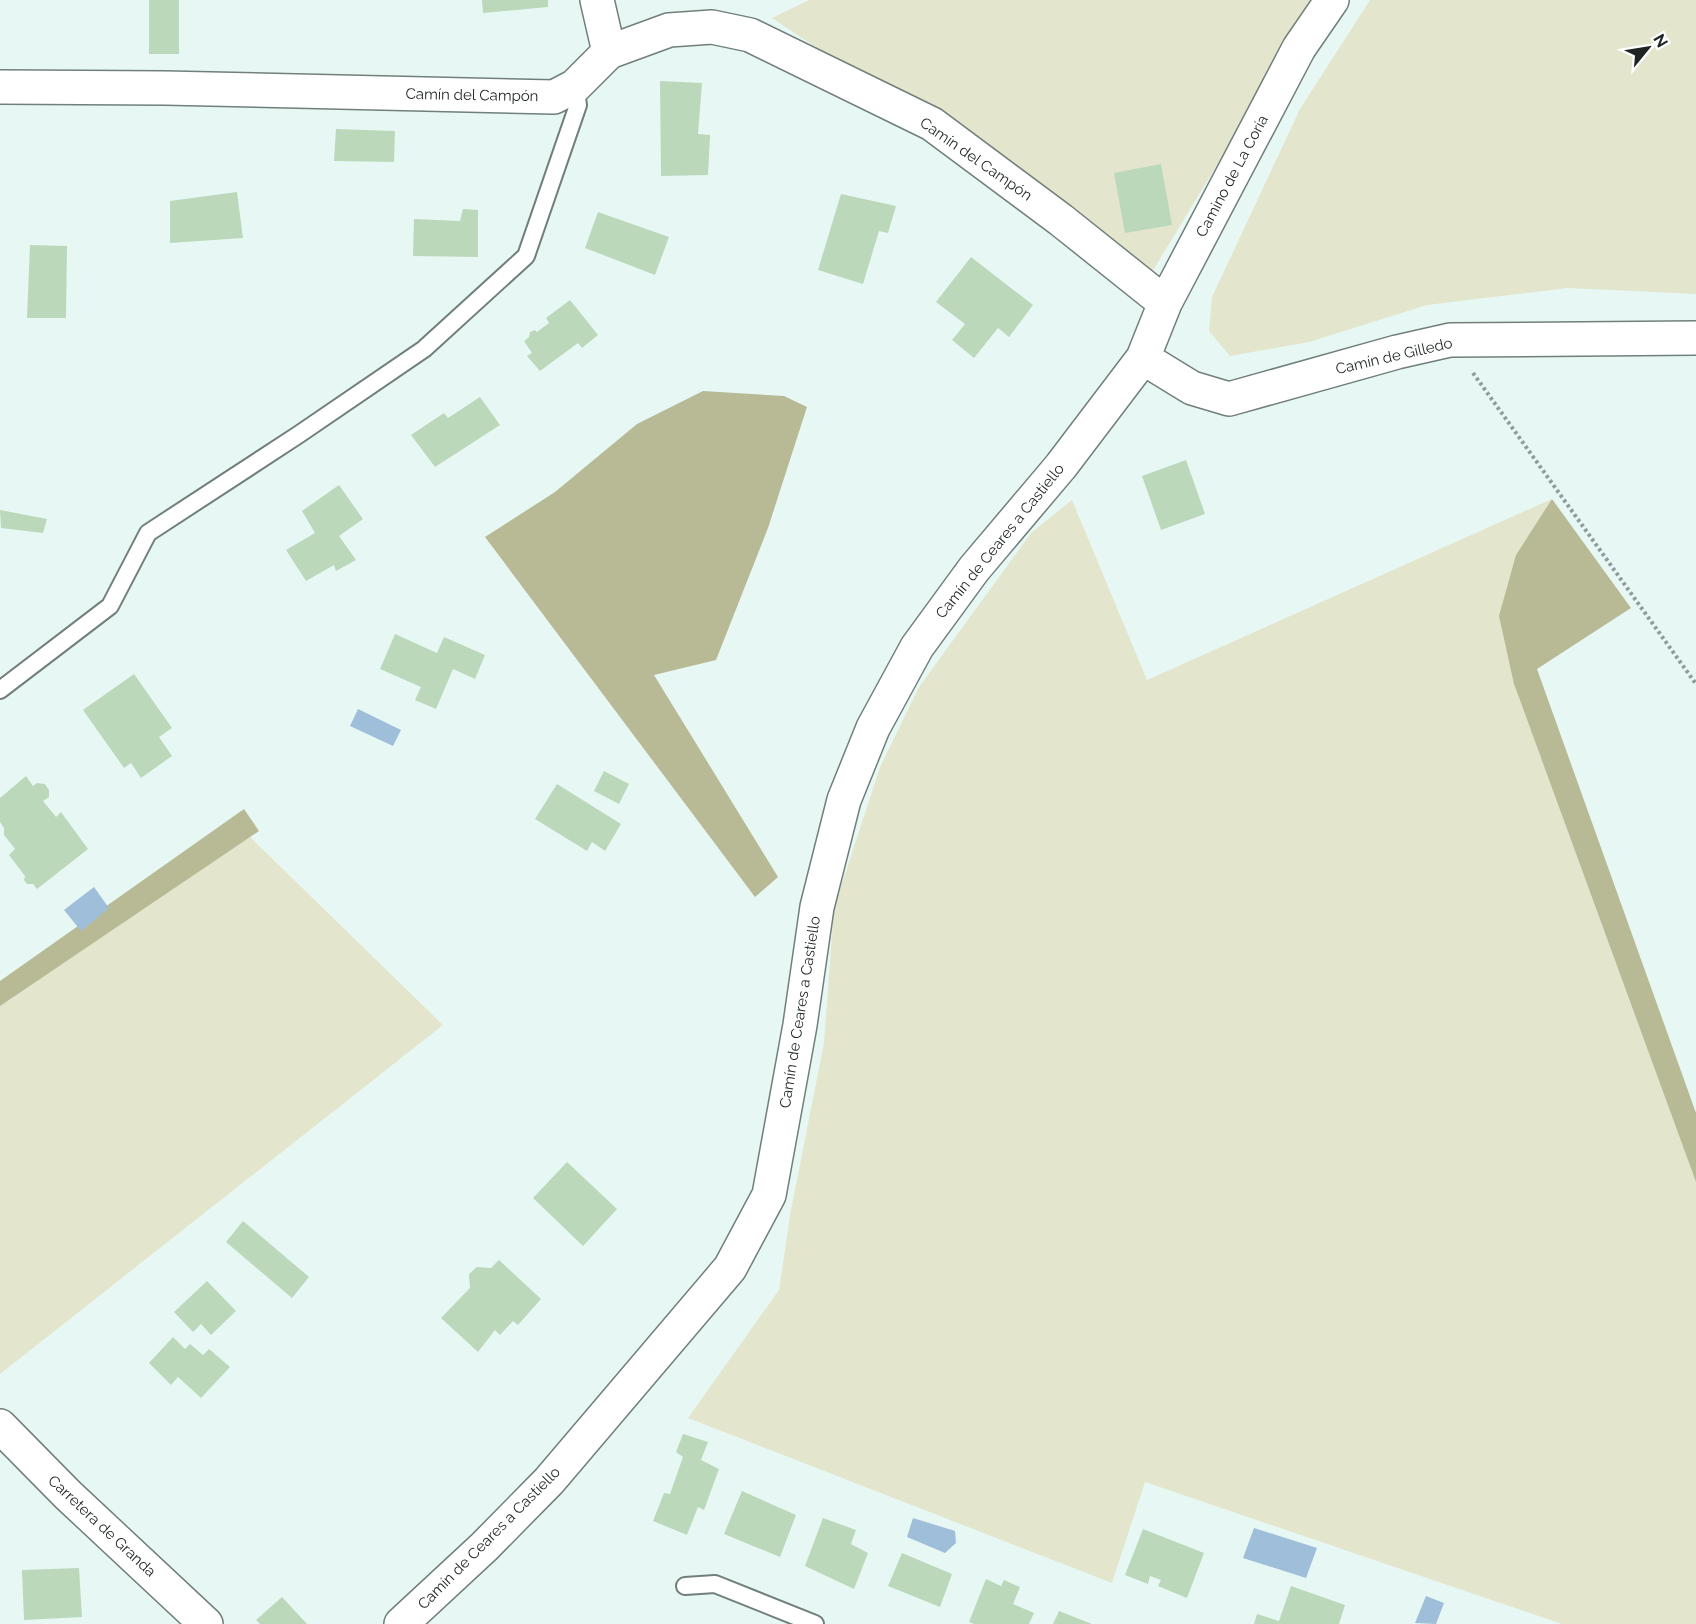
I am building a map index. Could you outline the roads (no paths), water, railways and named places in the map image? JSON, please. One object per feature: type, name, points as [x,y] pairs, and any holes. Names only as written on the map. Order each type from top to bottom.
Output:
[{"type":"street","points":[[597,0],[609,52]]},
{"type":"street","name":"Camino de La Coría","points":[[1143,358],[1165,303],[1299,48],[1332,0]]},
{"type":"street","name":"Camín del Campón","points":[[0,87],[165,88],[554,97],[575,86],[609,52],[669,30],[712,27],[750,35],[932,124],[1061,220],[1165,303]]},
{"type":"street","name":"Camín de Gilledo","points":[[1143,358],[1192,388],[1229,399],[1397,352],[1450,340],[1696,338]]},
{"type":"street","name":"Camín de Ceares a Castiello","points":[[401,1624],[484,1547],[549,1481],[730,1268],[768,1195],[800,1025],[817,907],[844,800],[873,728],[917,647],[974,569],[1061,466],[1143,358]]},
{"type":"street","name":"Carretera de Granda","points":[[0,1426],[68,1496],[202,1623]]},
{"type":"lane","points":[[0,690],[110,606],[148,533],[288,442],[424,349],[526,256],[578,105],[575,86]]},
{"type":"lane","points":[[684,1586],[715,1584],[814,1624]]},
{"type":"water","points":[[358,709],[401,730],[393,746],[350,726]]},
{"type":"water","points":[[94,887],[109,908],[81,931],[64,910]]},
{"type":"water","points":[[913,1518],[955,1531],[956,1543],[945,1553],[907,1537]]},
{"type":"water","points":[[1254,1528],[1317,1548],[1306,1578],[1243,1558]]},
{"type":"water","points":[[1426,1596],[1444,1603],[1436,1624],[1415,1623]]}]
